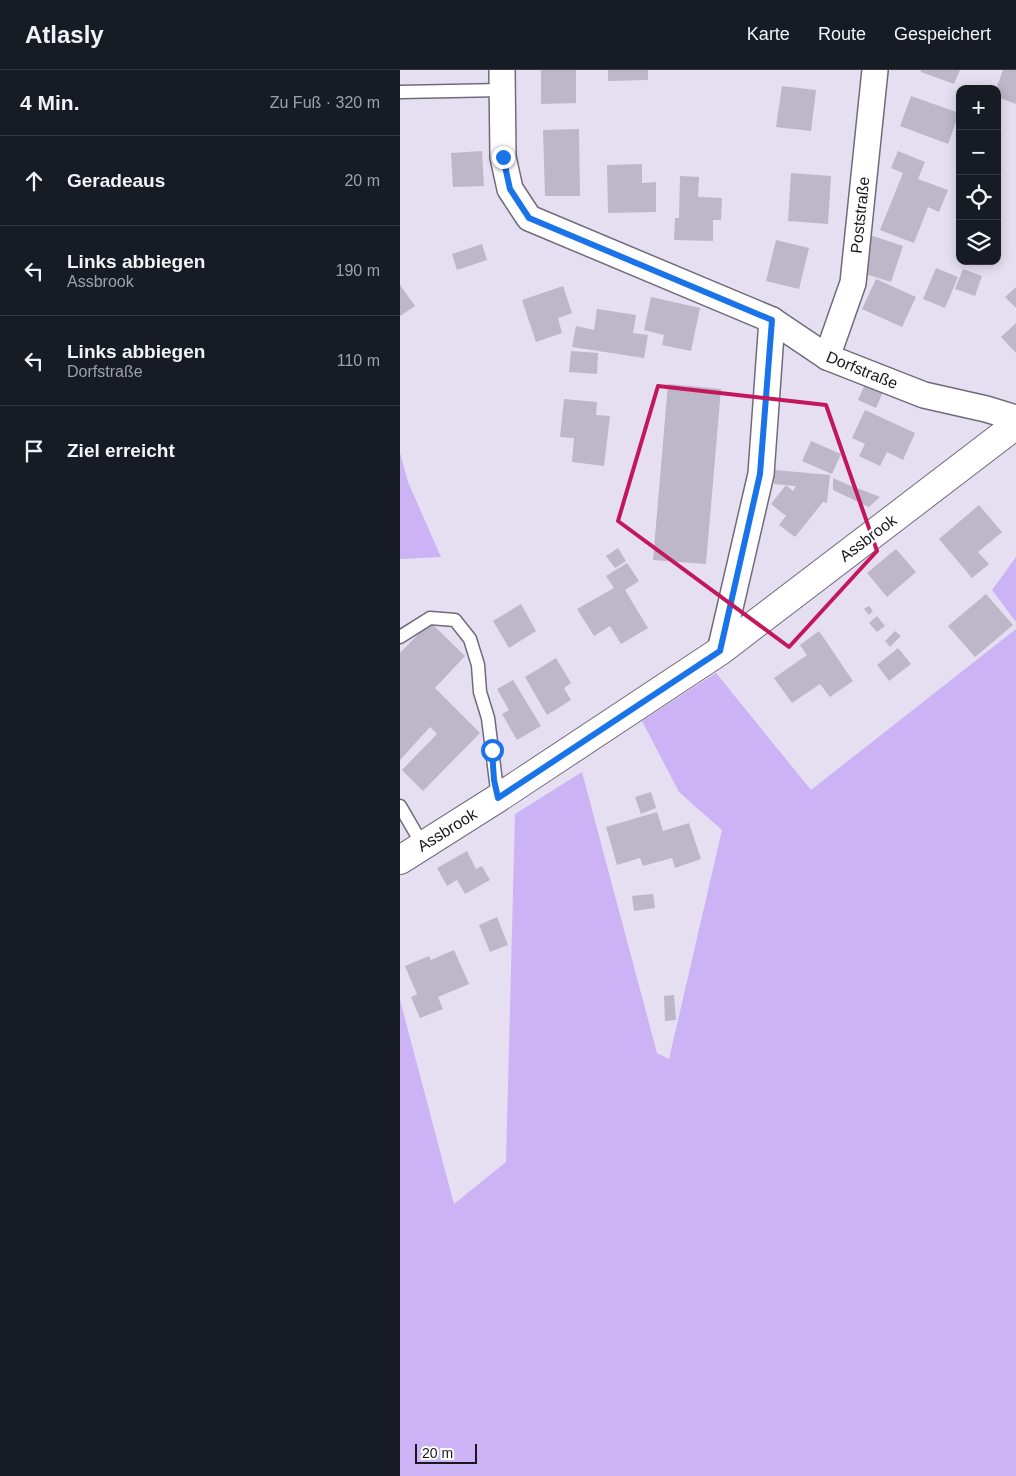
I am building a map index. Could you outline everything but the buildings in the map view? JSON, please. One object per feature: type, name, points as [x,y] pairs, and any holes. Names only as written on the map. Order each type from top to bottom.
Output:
[{"type":"street","name":"Poststraße","points":[[827,357],[853,283],[875,70]]},
{"type":"street","name":"Dorfstraße","points":[[502,80],[503,157],[510,189],[529,218],[772,320],[827,357],[924,395],[1016,418]]},
{"type":"street","points":[[720,651],[760,474],[772,320]]},
{"type":"street","name":"Assbrook","points":[[400,860],[422,844],[498,798],[720,651],[1016,425]]},
{"type":"lane","points":[[400,92],[502,80]]},
{"type":"lane","points":[[400,637],[430,618],[455,620],[470,639],[478,665],[480,692],[488,718],[498,798]]},
{"type":"lane","points":[[400,806],[422,844]]},
{"type":"highlighted area","points":[[658,386],[826,405],[877,551],[789,647],[618,521]]},
{"type":"shaded area","points":[[400,453],[408,482],[441,557],[400,559]]},
{"type":"shaded area","points":[[1016,557],[1016,622],[992,590]]},
{"type":"shaded area","points":[[1016,629],[1016,1476],[400,1476],[400,1000],[454,1204],[506,1162],[515,814],[582,772],[657,1053],[669,1059],[722,830],[679,792],[642,721],[716,673],[811,790]]},
{"type":"route","points":[[492,750],[494,780],[498,798],[720,651],[760,474],[772,320],[529,218],[510,189],[503,157]]}]
